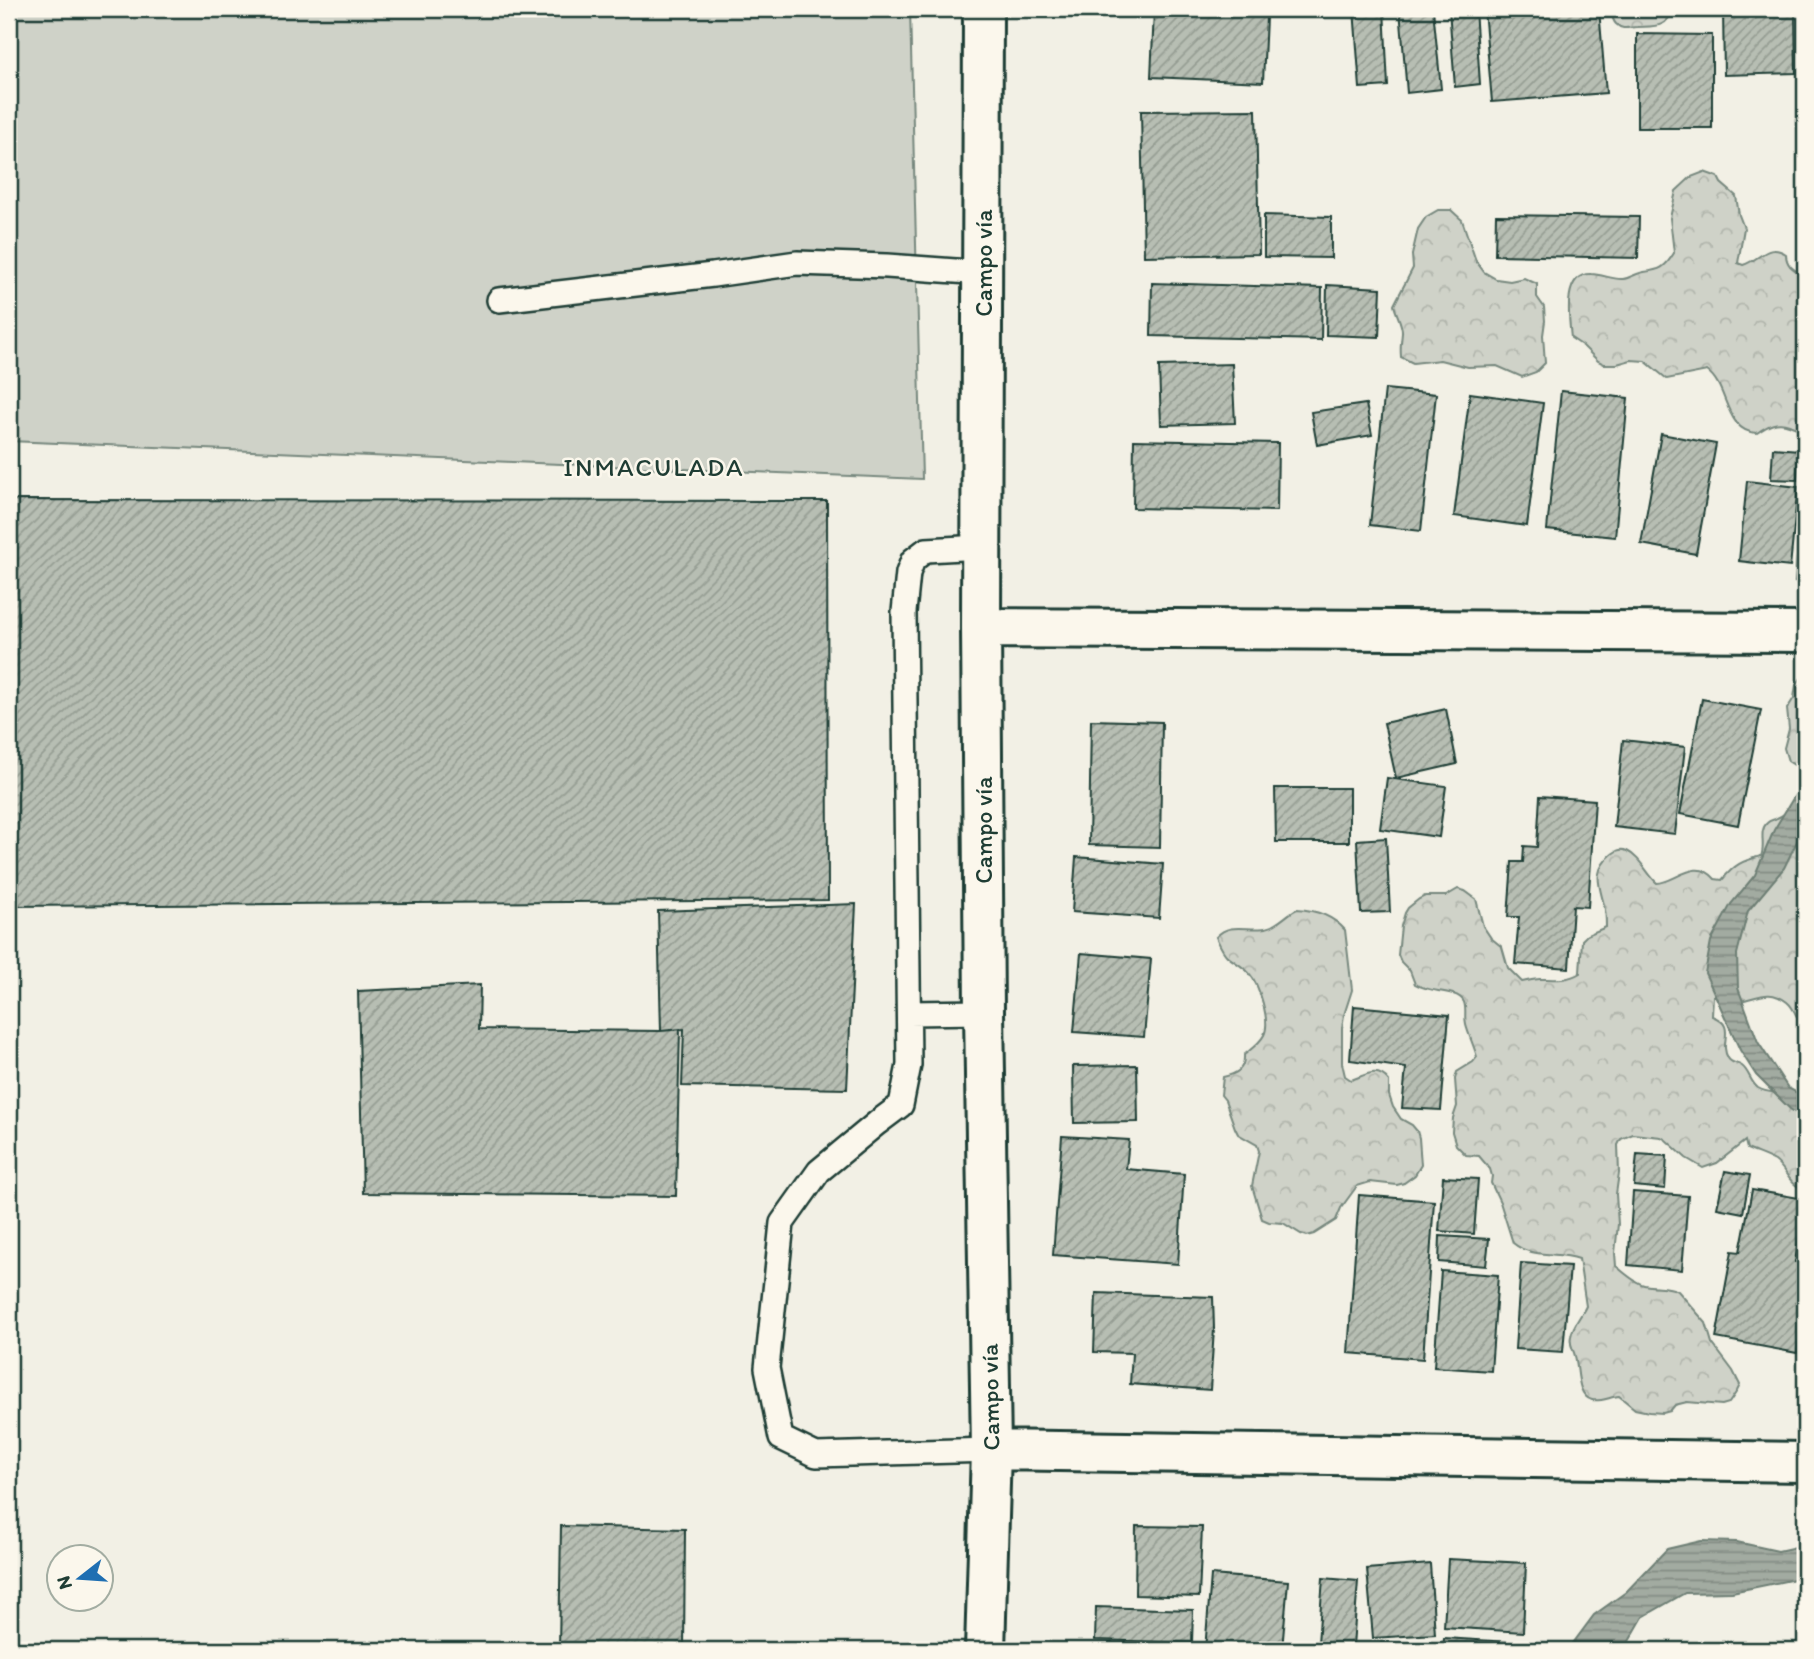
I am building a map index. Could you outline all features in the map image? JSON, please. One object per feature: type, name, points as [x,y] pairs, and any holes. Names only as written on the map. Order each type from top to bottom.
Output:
[{"type":"street","name":"Campo vía","points":[[984,9],[981,628],[991,1450],[985,1650]]},
{"type":"street","points":[[981,628],[1805,632]]},
{"type":"street","points":[[991,1450],[1805,1462]]},
{"type":"lane","points":[[499,300],[797,263],[887,265],[983,273]]},
{"type":"lane","points":[[981,547],[926,550],[914,560],[908,573],[904,612],[909,1065],[901,1105],[819,1171],[782,1223],[766,1368],[781,1438],[816,1455],[991,1450]]},
{"type":"lane","points":[[909,1013],[984,1012]]},
{"type":"green space","points":[[9,9],[910,9],[922,479],[9,441]]},
{"type":"green space","points":[[1611,9],[1673,9],[1667,20],[1659,25],[1626,28],[1615,22]]},
{"type":"green space","points":[[1704,172],[1718,177],[1736,196],[1744,228],[1738,263],[1743,265],[1769,251],[1780,251],[1786,254],[1792,268],[1805,276],[1805,427],[1776,423],[1757,433],[1746,431],[1732,417],[1719,387],[1707,371],[1667,379],[1645,361],[1604,364],[1571,338],[1569,298],[1575,281],[1591,274],[1615,279],[1629,278],[1665,265],[1674,253],[1670,218],[1676,191],[1691,177]]},
{"type":"green space","points":[[1438,210],[1451,210],[1462,220],[1476,261],[1484,272],[1496,279],[1510,281],[1524,278],[1537,284],[1537,297],[1544,307],[1545,363],[1536,372],[1522,377],[1497,366],[1468,367],[1440,360],[1413,363],[1401,357],[1402,330],[1394,305],[1413,268],[1412,255],[1418,229],[1426,217]]},
{"type":"green space","points":[[1805,673],[1805,772],[1788,761],[1784,748],[1789,729],[1787,709],[1794,698],[1796,685]]},
{"type":"green space","points":[[1805,790],[1805,1029],[1790,1005],[1781,998],[1769,995],[1738,1001],[1724,996],[1713,996],[1712,1016],[1720,1020],[1726,1029],[1725,1046],[1728,1058],[1744,1068],[1755,1086],[1805,1103],[1805,1189],[1795,1185],[1775,1161],[1747,1149],[1745,1141],[1717,1163],[1703,1168],[1661,1137],[1633,1134],[1621,1139],[1618,1145],[1616,1266],[1640,1284],[1678,1291],[1706,1323],[1712,1343],[1740,1385],[1729,1403],[1722,1405],[1687,1402],[1675,1405],[1670,1411],[1663,1413],[1635,1409],[1619,1396],[1592,1400],[1583,1393],[1570,1342],[1573,1328],[1586,1306],[1579,1259],[1536,1253],[1513,1243],[1491,1183],[1490,1169],[1479,1156],[1466,1155],[1456,1145],[1452,1132],[1457,1106],[1455,1079],[1457,1072],[1477,1057],[1466,1025],[1462,999],[1415,984],[1410,971],[1401,962],[1398,955],[1405,913],[1425,896],[1446,896],[1458,889],[1465,891],[1476,899],[1483,926],[1491,938],[1502,947],[1508,968],[1522,982],[1570,977],[1580,973],[1582,940],[1606,927],[1598,878],[1605,861],[1616,851],[1625,850],[1632,854],[1657,883],[1693,870],[1700,870],[1722,880],[1739,864],[1761,856],[1764,826],[1790,810]]},
{"type":"green space","points":[[1297,909],[1323,914],[1345,930],[1352,990],[1342,1028],[1342,1063],[1345,1076],[1351,1080],[1366,1074],[1385,1076],[1389,1081],[1389,1095],[1393,1107],[1401,1119],[1417,1131],[1421,1165],[1415,1175],[1404,1183],[1397,1185],[1370,1182],[1357,1186],[1336,1220],[1307,1236],[1283,1223],[1262,1219],[1252,1186],[1259,1151],[1257,1145],[1238,1134],[1221,1095],[1223,1077],[1236,1073],[1241,1068],[1244,1055],[1264,1035],[1266,1021],[1263,1003],[1253,978],[1227,956],[1216,937],[1228,929],[1269,927]]},
{"type":"shaded area","points":[[1805,783],[1805,825],[1784,868],[1748,911],[1737,954],[1738,988],[1758,1042],[1788,1088],[1805,1097],[1805,1119],[1790,1109],[1756,1075],[1740,1050],[1705,973],[1711,941],[1731,904],[1755,875],[1774,830]]},
{"type":"shaded area","points":[[1701,1541],[1737,1542],[1778,1551],[1805,1545],[1805,1577],[1732,1592],[1685,1593],[1643,1617],[1624,1650],[1568,1650],[1594,1615],[1626,1592],[1667,1549]]},
{"type":"building","points":[[1354,9],[1384,9],[1388,86],[1360,88]]},
{"type":"building","points":[[1400,9],[1433,9],[1441,89],[1407,93]]},
{"type":"building","points":[[1449,9],[1475,9],[1480,84],[1455,87]]},
{"type":"building","points":[[1484,9],[1599,9],[1606,93],[1492,102]]},
{"type":"building","points":[[1723,9],[1795,9],[1796,73],[1724,75]]},
{"type":"building","points":[[1154,11],[1266,17],[1263,82],[1151,77]]},
{"type":"building","points":[[1637,34],[1712,35],[1712,128],[1637,128]]},
{"type":"building","points":[[1256,110],[1259,254],[1144,256],[1141,111]]},
{"type":"building","points":[[1264,215],[1331,217],[1331,258],[1264,257]]},
{"type":"building","points":[[1496,215],[1639,217],[1638,258],[1495,255]]},
{"type":"building","points":[[1152,283],[1322,288],[1321,340],[1151,336]]},
{"type":"building","points":[[1327,285],[1381,288],[1379,337],[1326,335]]},
{"type":"building","points":[[1232,364],[1235,423],[1161,425],[1159,366]]},
{"type":"building","points":[[1385,389],[1436,394],[1421,531],[1370,525]]},
{"type":"building","points":[[1561,391],[1628,398],[1615,537],[1547,530]]},
{"type":"building","points":[[1470,393],[1543,403],[1527,526],[1454,516]]},
{"type":"building","points":[[1366,404],[1372,435],[1317,445],[1311,412]]},
{"type":"building","points":[[1661,434],[1716,444],[1696,554],[1641,544]]},
{"type":"building","points":[[1134,440],[1278,443],[1277,511],[1133,508]]},
{"type":"building","points":[[1773,448],[1799,450],[1797,480],[1771,479]]},
{"type":"building","points":[[1805,466],[1805,583],[1795,582]]},
{"type":"building","points":[[1747,481],[1798,487],[1790,567],[1739,561]]},
{"type":"building","points":[[9,500],[827,501],[828,900],[9,906]]},
{"type":"building","points":[[1702,699],[1761,710],[1738,825],[1680,814]]},
{"type":"building","points":[[1446,709],[1457,764],[1396,778],[1384,723]]},
{"type":"building","points":[[1091,720],[1162,722],[1160,847],[1089,845]]},
{"type":"building","points":[[1623,740],[1685,747],[1675,834],[1614,827]]},
{"type":"building","points":[[1387,778],[1446,786],[1439,837],[1380,829]]},
{"type":"building","points":[[1275,788],[1349,788],[1349,842],[1276,842]]},
{"type":"building","points":[[1540,796],[1595,800],[1588,907],[1573,906],[1569,968],[1515,964],[1519,917],[1508,917],[1512,862],[1523,862],[1524,846],[1537,847]]},
{"type":"building","points":[[1386,838],[1390,912],[1361,913],[1357,840]]},
{"type":"building","points":[[1076,857],[1163,864],[1159,918],[1072,912]]},
{"type":"building","points":[[856,904],[847,1089],[682,1086],[684,1029],[661,1031],[658,911]]},
{"type":"building","points":[[1081,953],[1151,959],[1144,1037],[1074,1032]]},
{"type":"building","points":[[480,985],[479,1029],[680,1029],[676,1196],[363,1193],[358,991]]},
{"type":"building","points":[[1354,1006],[1449,1015],[1441,1110],[1402,1108],[1406,1068],[1350,1060]]},
{"type":"building","points":[[1137,1065],[1138,1122],[1074,1123],[1073,1066]]},
{"type":"building","points":[[1062,1136],[1129,1140],[1126,1169],[1184,1174],[1178,1264],[1053,1255]]},
{"type":"building","points":[[1637,1154],[1667,1156],[1665,1189],[1634,1186]]},
{"type":"building","points":[[1725,1171],[1750,1175],[1743,1213],[1717,1208]]},
{"type":"building","points":[[1443,1177],[1478,1179],[1474,1234],[1439,1231]]},
{"type":"building","points":[[1752,1190],[1805,1199],[1795,1262],[1805,1264],[1805,1302],[1797,1353],[1716,1338],[1732,1251],[1740,1252]]},
{"type":"building","points":[[1633,1192],[1688,1196],[1682,1270],[1628,1265]]},
{"type":"building","points":[[1359,1195],[1434,1201],[1423,1359],[1348,1353]]},
{"type":"building","points":[[1440,1236],[1489,1239],[1486,1266],[1439,1262]]},
{"type":"building","points":[[1521,1263],[1570,1266],[1563,1352],[1515,1349]]},
{"type":"building","points":[[1441,1271],[1498,1275],[1491,1371],[1434,1367]]},
{"type":"building","points":[[1096,1293],[1213,1297],[1210,1390],[1130,1384],[1132,1353],[1094,1352]]},
{"type":"building","points":[[561,1526],[685,1529],[684,1650],[559,1650]]},
{"type":"building","points":[[1136,1526],[1202,1527],[1199,1597],[1135,1595]]},
{"type":"building","points":[[1448,1559],[1526,1563],[1523,1632],[1444,1627]]},
{"type":"building","points":[[1430,1564],[1435,1634],[1373,1638],[1367,1569]]},
{"type":"building","points":[[1211,1575],[1288,1581],[1282,1650],[1205,1650]]},
{"type":"building","points":[[1323,1578],[1358,1581],[1353,1646],[1318,1643]]},
{"type":"building","points":[[1096,1607],[1193,1610],[1192,1643],[1095,1640]]},
{"type":"building","points":[[1444,1638],[1542,1644],[1541,1650],[1443,1650]]},
{"type":"building","points":[[1381,1643],[1437,1646],[1437,1650],[1380,1650]]},
{"type":"district","name":"INMACULADA","points":[[654,467]]}]
